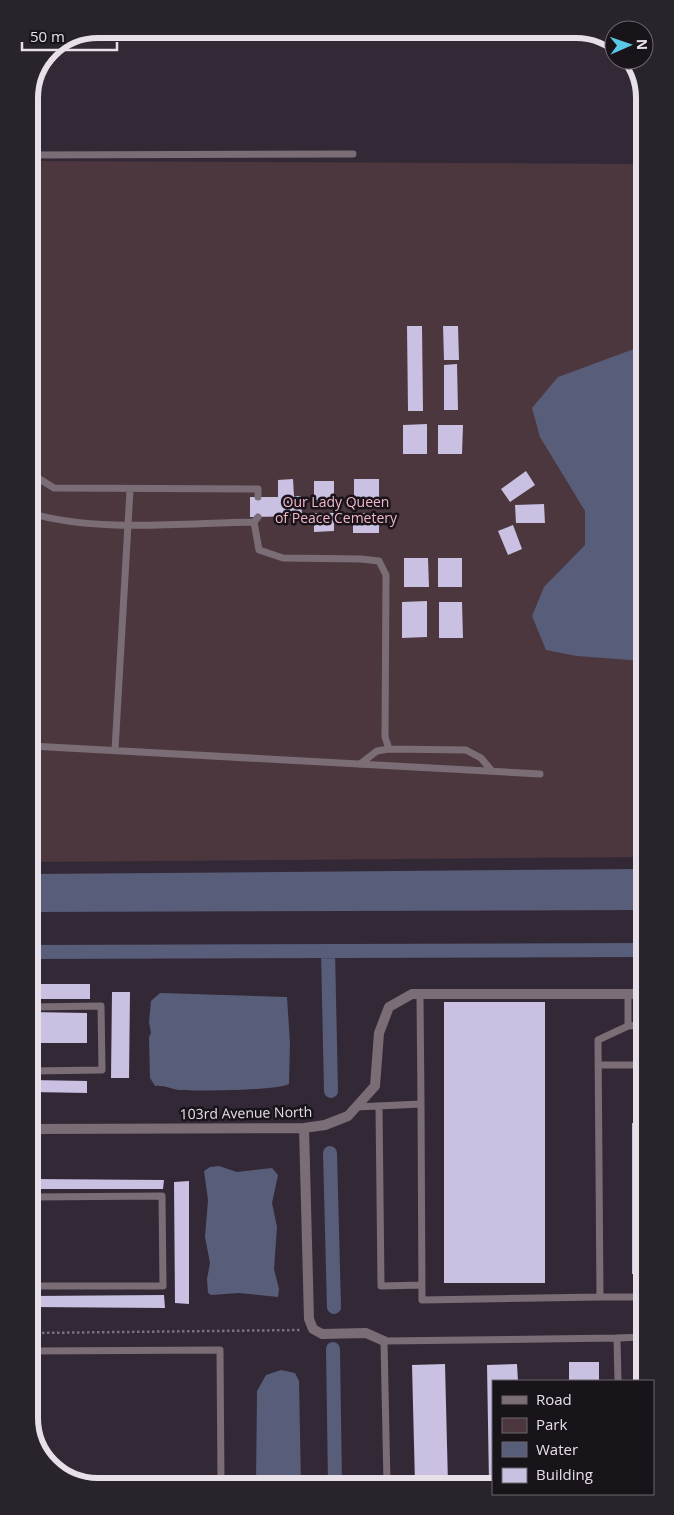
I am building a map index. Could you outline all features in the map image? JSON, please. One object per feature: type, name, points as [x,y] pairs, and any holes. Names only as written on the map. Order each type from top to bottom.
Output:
[{"type":"street","name":"103rd Avenue North","points":[[38,1128],[304,1128],[325,1125],[348,1116],[375,1086],[378,1032],[390,1007],[412,994],[636,994]]},
{"type":"street","points":[[304,1128],[309,1319],[313,1329],[322,1334],[366,1333],[384,1341]]},
{"type":"lane","points":[[38,155],[352,154]]},
{"type":"lane","points":[[38,478],[54,488],[130,490],[258,489],[258,497]]},
{"type":"lane","points":[[115,750],[130,490]]},
{"type":"lane","points":[[38,516],[52,520],[128,525],[256,519],[259,550],[283,558],[379,561],[386,575],[385,737],[389,749]]},
{"type":"lane","points":[[38,746],[540,774]]},
{"type":"lane","points":[[360,764],[377,751],[389,749],[466,750],[481,758],[492,771]]},
{"type":"lane","points":[[420,994],[422,1300],[636,1297]]},
{"type":"lane","points":[[628,994],[628,1026]]},
{"type":"lane","points":[[38,1007],[101,1006],[102,1070],[38,1071]]},
{"type":"lane","points":[[600,1297],[598,1040],[628,1026],[636,1026]]},
{"type":"lane","points":[[598,1065],[636,1065]]},
{"type":"lane","points":[[356,1106],[421,1104]]},
{"type":"lane","points":[[379,1106],[382,1286],[422,1285]]},
{"type":"lane","points":[[38,1197],[162,1196],[162,1286],[38,1286]]},
{"type":"lane","points":[[387,1478],[384,1341],[636,1337]]},
{"type":"lane","points":[[617,1338],[618,1380]]},
{"type":"lane","points":[[38,1351],[220,1350],[221,1477]]},
{"type":"path","points":[[38,1333],[313,1329]]},
{"type":"green space","name":"Our Lady Queen of Peace Cemetery","points":[[38,161],[636,164],[636,857],[38,862]]},
{"type":"water","points":[[636,348],[636,660],[577,656],[546,650],[532,616],[544,587],[585,545],[585,511],[540,437],[532,408],[558,377]]},
{"type":"water","points":[[636,869],[636,910],[38,912],[38,874]]},
{"type":"water","points":[[160,993],[287,997],[290,1043],[289,1084],[268,1088],[218,1090],[179,1090],[155,1086],[150,1078],[149,1037],[151,1033],[149,1022],[151,1001]]},
{"type":"water","points":[[219,1166],[237,1172],[272,1168],[278,1175],[272,1203],[277,1227],[274,1269],[279,1289],[278,1297],[239,1293],[211,1295],[208,1293],[207,1279],[210,1263],[205,1237],[208,1200],[204,1171],[210,1167]]},
{"type":"water","points":[[281,1370],[295,1373],[299,1381],[301,1477],[256,1477],[257,1391],[266,1375]]},
{"type":"building","points":[[407,326],[422,326],[423,411],[408,411]]},
{"type":"building","points":[[443,326],[458,326],[459,360],[444,360]]},
{"type":"building","points":[[457,364],[458,410],[444,410],[444,365]]},
{"type":"building","points":[[427,424],[427,454],[403,454],[403,425]]},
{"type":"building","points":[[438,425],[463,425],[462,454],[438,454]]},
{"type":"building","points":[[526,471],[535,485],[510,502],[501,489]]},
{"type":"building","points":[[293,479],[294,496],[301,496],[302,516],[250,517],[250,497],[278,497],[278,480]]},
{"type":"building","points":[[354,479],[379,479],[379,499],[354,499]]},
{"type":"building","points":[[314,481],[334,481],[334,499],[314,500]]},
{"type":"building","points":[[544,504],[545,523],[516,523],[515,505]]},
{"type":"building","points":[[314,513],[334,513],[334,531],[314,532]]},
{"type":"building","points":[[353,513],[379,513],[379,533],[353,533]]},
{"type":"building","points":[[513,525],[522,549],[508,555],[498,531]]},
{"type":"building","points":[[404,558],[428,558],[429,587],[404,587]]},
{"type":"building","points":[[438,558],[462,558],[462,587],[438,587]]},
{"type":"building","points":[[427,601],[427,637],[402,638],[402,602]]},
{"type":"building","points":[[439,602],[462,602],[463,638],[439,638]]},
{"type":"building","points":[[38,984],[90,984],[90,999],[38,999]]},
{"type":"building","points":[[112,992],[130,992],[129,1078],[111,1078]]},
{"type":"building","points":[[444,1002],[545,1002],[545,1283],[444,1283]]},
{"type":"building","points":[[38,1012],[87,1013],[87,1043],[38,1043]]},
{"type":"building","points":[[38,1080],[87,1081],[87,1093],[38,1092]]},
{"type":"building","points":[[632,1123],[636,1123],[636,1274],[632,1274]]},
{"type":"building","points":[[38,1179],[164,1180],[163,1189],[38,1189]]},
{"type":"building","points":[[189,1181],[189,1304],[175,1303],[174,1182]]},
{"type":"building","points":[[164,1295],[165,1308],[38,1307],[38,1296]]},
{"type":"building","points":[[569,1362],[599,1362],[599,1380],[569,1380]]},
{"type":"building","points":[[445,1364],[448,1478],[415,1478],[412,1365]]},
{"type":"building","points":[[517,1364],[518,1380],[492,1380],[492,1478],[489,1478],[487,1365]]},
{"type":"waterway","points":[[38,952],[636,950]]},
{"type":"waterway","points":[[328,951],[331,1091]]},
{"type":"waterway","points":[[330,1153],[334,1307]]},
{"type":"waterway","points":[[333,1349],[335,1477]]}]
